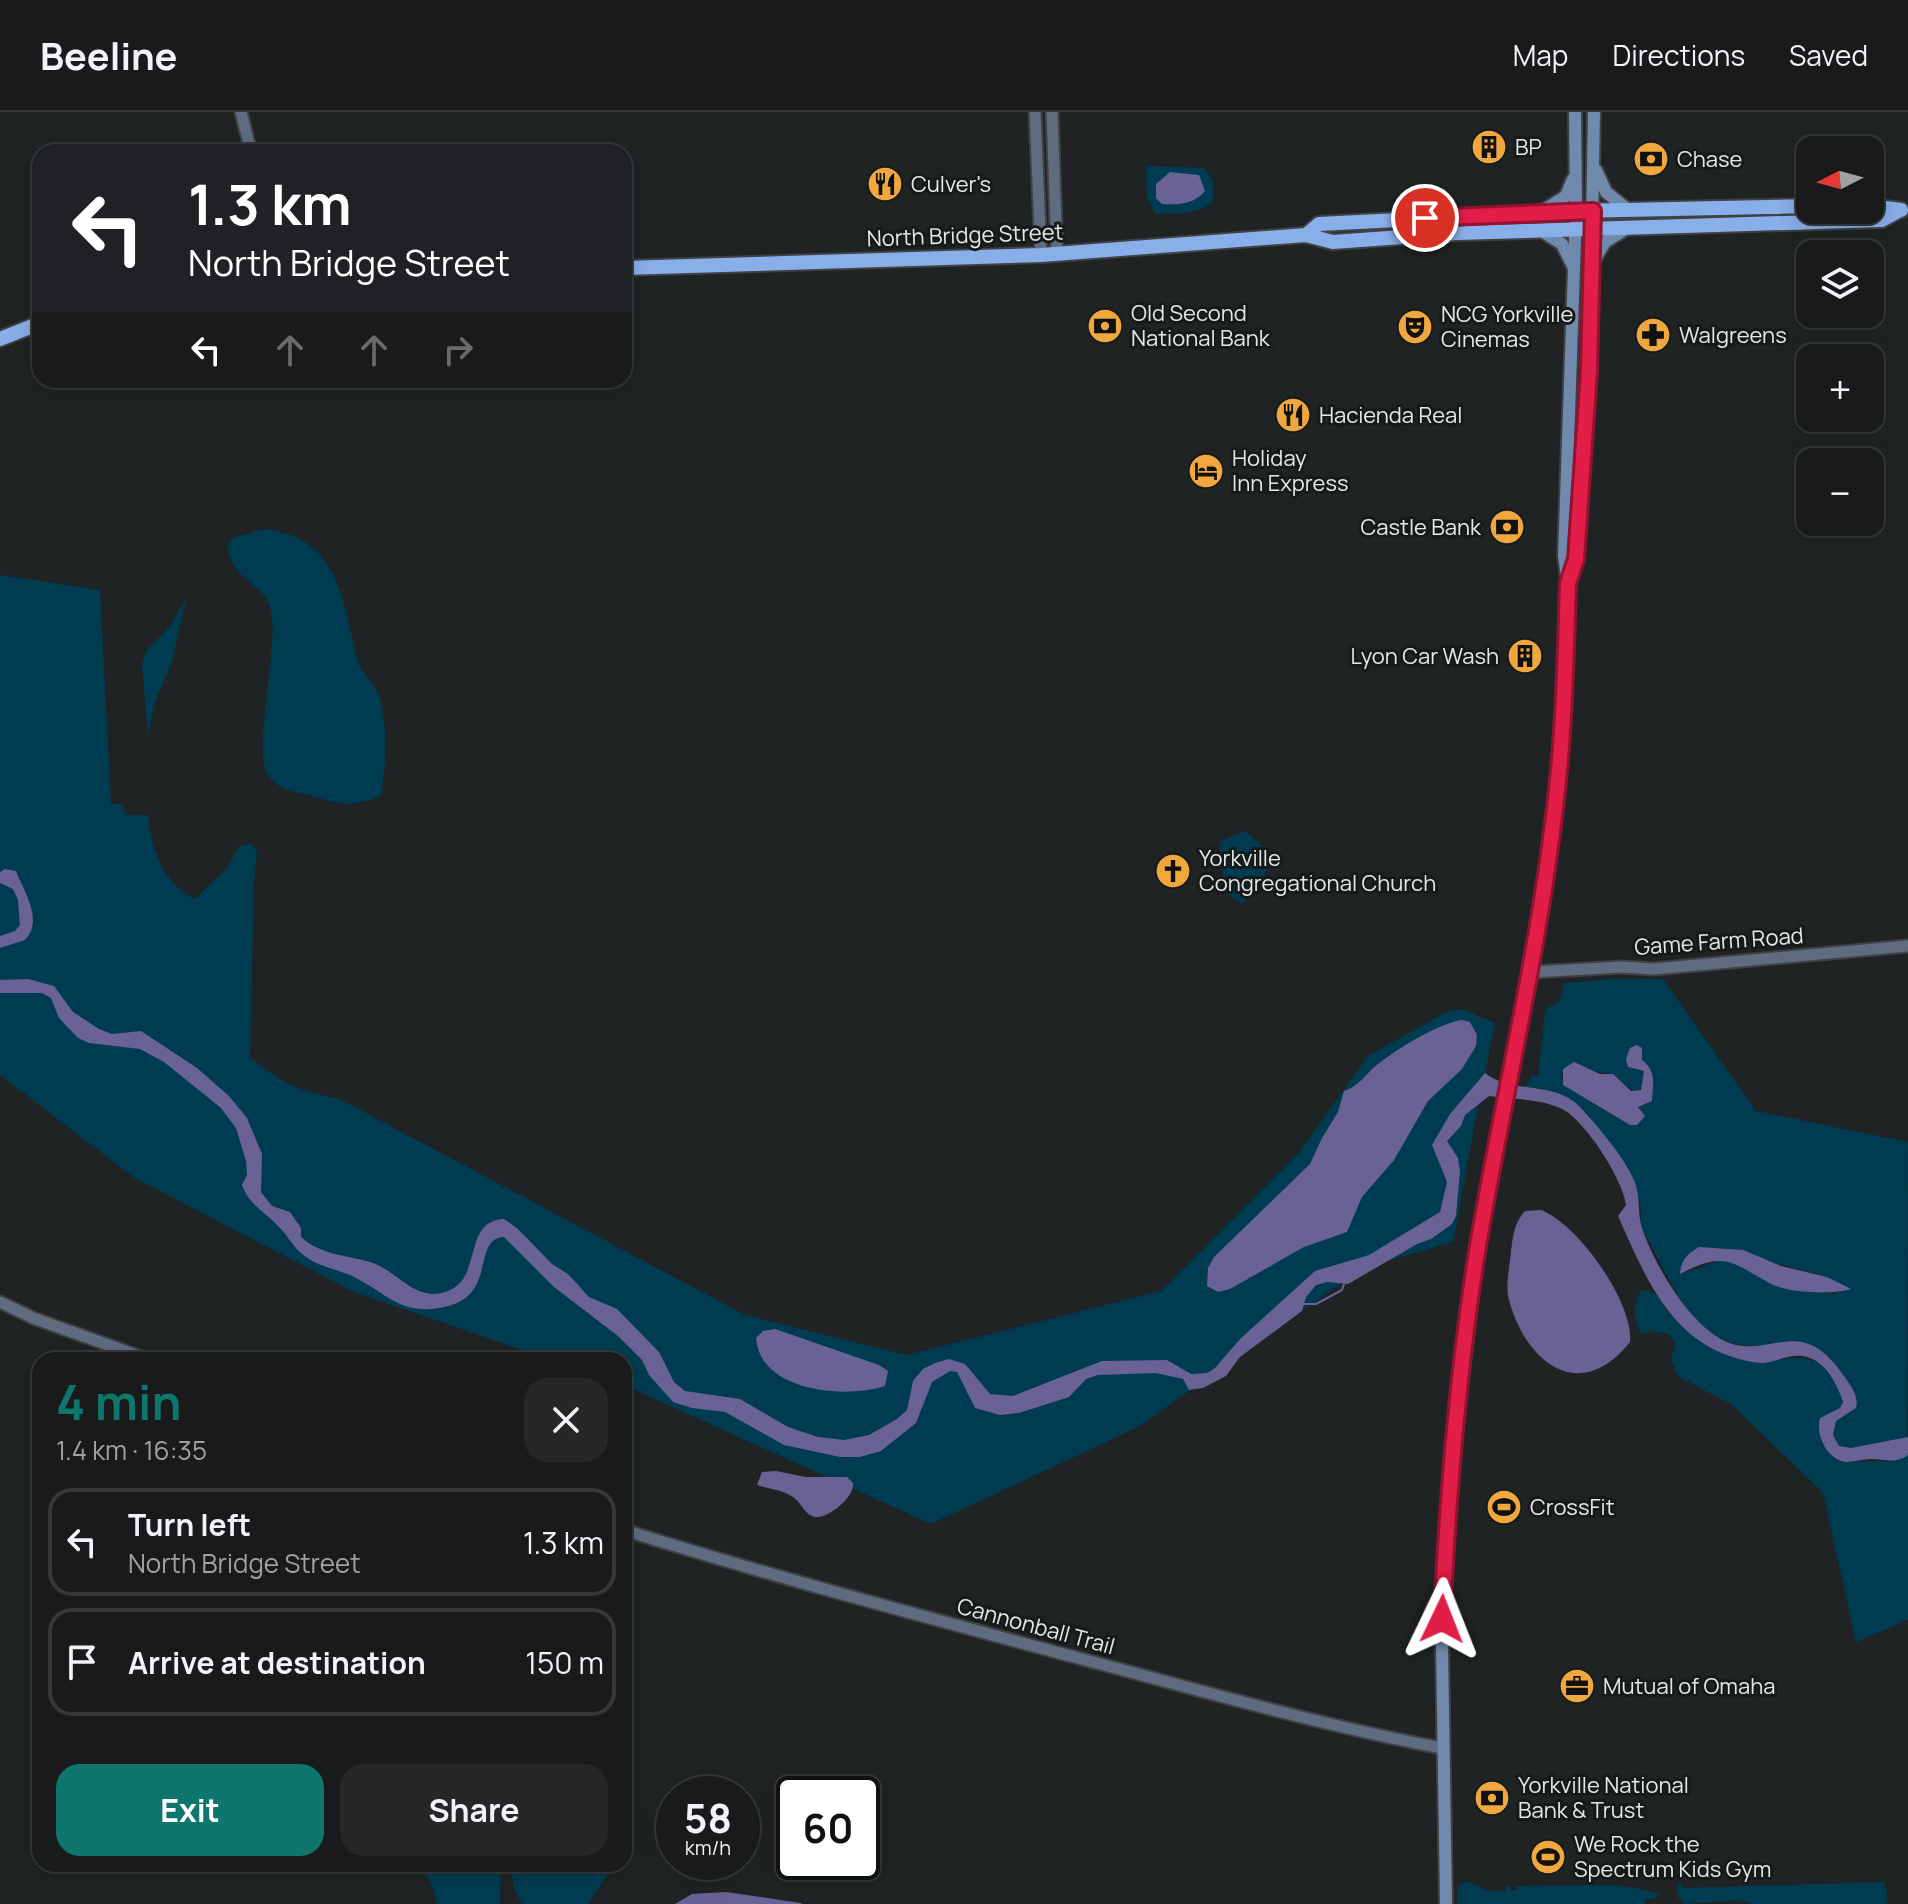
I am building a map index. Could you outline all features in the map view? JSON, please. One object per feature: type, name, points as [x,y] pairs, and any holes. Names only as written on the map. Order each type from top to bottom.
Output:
[{"type":"highway","name":"North Bridge Street","points":[[1306,235],[1319,224],[1541,212],[1796,206]]},
{"type":"highway","name":"North Bridge Street","points":[[1884,208],[1904,210]]},
{"type":"highway","name":"North Bridge Street","points":[[632,268],[1041,255],[1306,235],[1333,242],[1540,230],[1882,220],[1904,210]]},
{"type":"highway","points":[[0,339],[32,326]]},
{"type":"main road","points":[[241,112],[249,144]]},
{"type":"main road","points":[[1035,112],[1041,255]]},
{"type":"main road","points":[[1052,112],[1057,254]]},
{"type":"main road","points":[[1446,1904],[1442,1619],[1452,1463],[1471,1291],[1532,972],[1559,770],[1568,583],[1564,556],[1576,229],[1575,112]]},
{"type":"main road","points":[[1568,583],[1576,559],[1589,371],[1594,112]]},
{"type":"main road","points":[[1594,165],[1606,192],[1628,210]]},
{"type":"main road","points":[[1541,212],[1566,196],[1576,168]]},
{"type":"main road","points":[[1592,262],[1605,242],[1629,227]]},
{"type":"main road","points":[[1540,230],[1562,244],[1574,270]]},
{"type":"main road","name":"Game Farm Road","points":[[1532,972],[1622,967],[1654,969],[1908,946]]},
{"type":"main road","points":[[0,1302],[33,1318],[128,1352]]},
{"type":"main road","name":"Cannonball Trail","points":[[632,1532],[767,1574],[1200,1691],[1319,1722],[1442,1748]]},
{"type":"shaded area","points":[[1146,166],[1205,168],[1213,181],[1213,201],[1193,211],[1155,214],[1147,196]]},
{"type":"shaded area","points":[[1170,172],[1199,175],[1205,191],[1186,203],[1162,204],[1156,198],[1156,184]]},
{"type":"shaded area","points":[[264,529],[289,534],[308,544],[323,558],[334,575],[358,661],[380,698],[385,747],[381,796],[362,802],[338,803],[287,790],[268,775],[263,745],[272,649],[271,611],[262,594],[235,568],[227,548],[232,538]]},
{"type":"shaded area","points":[[0,575],[100,590],[111,804],[123,804],[125,815],[148,815],[156,852],[174,884],[195,899],[227,868],[239,846],[251,843],[257,853],[250,1057],[282,1080],[302,1090],[340,1099],[745,1315],[906,1355],[1161,1291],[1300,1151],[1368,1056],[1450,1010],[1465,1010],[1495,1023],[1485,1073],[1473,1090],[1479,1102],[1453,1242],[1363,1268],[1138,1427],[931,1524],[632,1389],[632,1352],[528,1352],[354,1292],[133,1177],[0,1075]]},
{"type":"shaded area","points":[[186,598],[172,662],[155,702],[148,735],[142,664],[146,651],[171,625]]},
{"type":"shaded area","points":[[1245,831],[1276,858],[1242,904],[1225,892],[1219,842]]},
{"type":"shaded area","points":[[5,869],[16,871],[31,906],[33,924],[25,940],[0,948],[0,936],[15,931],[20,925],[18,900],[13,889],[0,883],[0,872]]},
{"type":"shaded area","points":[[28,979],[54,986],[73,1012],[99,1029],[112,1034],[141,1031],[197,1068],[229,1096],[247,1118],[262,1154],[261,1192],[272,1206],[290,1212],[301,1228],[301,1237],[309,1243],[325,1251],[380,1266],[416,1290],[436,1294],[459,1284],[466,1275],[482,1229],[491,1222],[504,1219],[552,1264],[568,1274],[589,1297],[617,1309],[659,1352],[674,1382],[685,1391],[740,1399],[788,1427],[818,1437],[844,1440],[869,1435],[897,1419],[907,1410],[913,1381],[923,1369],[949,1359],[965,1364],[990,1394],[1013,1396],[1102,1361],[1167,1360],[1191,1374],[1207,1373],[1315,1271],[1369,1255],[1440,1212],[1447,1182],[1432,1145],[1450,1114],[1485,1073],[1508,1084],[1558,1093],[1580,1107],[1595,1124],[1617,1151],[1634,1180],[1642,1228],[1662,1272],[1704,1327],[1734,1344],[1750,1346],[1796,1341],[1811,1345],[1827,1356],[1855,1395],[1856,1408],[1836,1421],[1833,1435],[1839,1446],[1851,1448],[1908,1437],[1908,1455],[1895,1460],[1846,1462],[1833,1457],[1821,1438],[1820,1418],[1840,1408],[1843,1402],[1836,1385],[1820,1363],[1804,1356],[1764,1363],[1746,1361],[1717,1351],[1698,1340],[1668,1310],[1645,1274],[1618,1216],[1626,1205],[1624,1194],[1602,1152],[1581,1125],[1562,1109],[1545,1103],[1489,1096],[1465,1115],[1461,1126],[1447,1141],[1458,1158],[1460,1171],[1456,1216],[1452,1224],[1431,1239],[1348,1284],[1327,1282],[1316,1285],[1306,1297],[1302,1311],[1240,1357],[1226,1376],[1203,1388],[1189,1390],[1183,1379],[1156,1373],[1098,1375],[1086,1379],[1069,1397],[1019,1413],[1000,1415],[975,1408],[957,1372],[950,1371],[932,1382],[916,1423],[881,1451],[860,1457],[840,1457],[784,1445],[725,1412],[673,1402],[649,1375],[642,1360],[618,1336],[554,1287],[504,1237],[494,1240],[489,1247],[479,1279],[463,1300],[432,1309],[418,1309],[396,1302],[352,1276],[308,1258],[245,1192],[242,1185],[247,1175],[246,1161],[236,1128],[221,1108],[164,1062],[140,1049],[89,1043],[78,1038],[59,1018],[51,998],[42,993],[0,993],[0,980]]},
{"type":"shaded area","points":[[1663,979],[1756,1111],[1908,1142],[1907,1438],[1851,1448],[1839,1446],[1833,1435],[1836,1421],[1856,1408],[1830,1356],[1771,1342],[1760,1347],[1718,1338],[1698,1323],[1679,1298],[1640,1225],[1641,1208],[1634,1181],[1612,1147],[1578,1105],[1561,1094],[1525,1087],[1532,1075],[1538,1076],[1545,1014],[1547,1008],[1559,1002],[1564,983]],"holes":[[[1642,1060],[1652,1074],[1653,1089],[1652,1101],[1638,1107],[1643,1119],[1637,1125],[1630,1125],[1563,1085],[1561,1074],[1596,1072],[1609,1074],[1637,1091],[1644,1085],[1644,1071],[1632,1069]],[[1717,1247],[1827,1277],[1837,1294],[1776,1286],[1732,1261],[1721,1260],[1681,1274]]]},
{"type":"shaded area","points":[[1462,1020],[1470,1022],[1477,1035],[1476,1046],[1462,1069],[1428,1101],[1394,1160],[1362,1197],[1347,1232],[1304,1247],[1230,1289],[1218,1292],[1207,1286],[1208,1268],[1214,1257],[1310,1164],[1338,1112],[1344,1091],[1407,1044],[1430,1031]]},
{"type":"shaded area","points":[[1637,1045],[1642,1048],[1642,1060],[1652,1073],[1653,1083],[1652,1101],[1638,1107],[1645,1116],[1637,1125],[1630,1125],[1563,1085],[1563,1069],[1574,1062],[1600,1074],[1613,1074],[1631,1091],[1641,1090],[1644,1071],[1628,1067],[1626,1059],[1630,1048]]},
{"type":"shaded area","points":[[1541,1210],[1556,1218],[1586,1248],[1601,1267],[1623,1307],[1630,1342],[1611,1361],[1592,1371],[1574,1373],[1557,1368],[1542,1358],[1528,1342],[1509,1300],[1508,1276],[1516,1225],[1525,1211]]},
{"type":"shaded area","points":[[1699,1247],[1743,1250],[1781,1266],[1827,1277],[1851,1289],[1822,1292],[1788,1289],[1771,1284],[1737,1265],[1719,1261],[1708,1262],[1680,1274],[1685,1258]]},
{"type":"shaded area","points":[[1641,1290],[1655,1293],[1671,1316],[1766,1363],[1794,1358],[1806,1359],[1824,1367],[1843,1402],[1840,1408],[1820,1418],[1845,1462],[1888,1461],[1908,1455],[1908,1620],[1856,1642],[1823,1493],[1731,1404],[1679,1377],[1671,1361],[1675,1344],[1669,1334],[1651,1331],[1641,1334],[1635,1312]]},
{"type":"shaded area","points":[[775,1329],[879,1365],[888,1371],[885,1386],[849,1392],[828,1391],[788,1380],[772,1370],[761,1356],[756,1338],[763,1331]]},
{"type":"shaded area","points":[[776,1471],[806,1477],[847,1477],[853,1483],[853,1489],[840,1506],[816,1517],[789,1495],[757,1485],[762,1472]]},
{"type":"shaded area","points":[[425,1872],[501,1872],[500,1904],[437,1904]]},
{"type":"shaded area","points":[[511,1872],[610,1872],[588,1904],[522,1904],[514,1888]]},
{"type":"shaded area","points":[[1467,1881],[1489,1891],[1506,1891],[1506,1886],[1516,1890],[1516,1886],[1610,1885],[1660,1894],[1654,1899],[1644,1899],[1646,1904],[1457,1904],[1458,1886]]},
{"type":"shaded area","points":[[1885,1882],[1888,1904],[1750,1904],[1738,1900],[1684,1904],[1678,1897],[1677,1885],[1681,1884],[1682,1888]]},
{"type":"shaded area","points":[[726,1892],[802,1904],[675,1904],[692,1894]]},
{"type":"waterway","points":[[1302,1304],[1316,1304],[1342,1290],[1344,1284]]},
{"type":"place","name":"BP","points":[[1489,147]]},
{"type":"place","name":"Chase","points":[[1651,159]]},
{"type":"place","name":"Culver's","points":[[885,184]]},
{"type":"place","name":"Old Second National Bank","points":[[1105,326]]},
{"type":"place","name":"NCG Yorkville Cinemas","points":[[1415,327]]},
{"type":"place","name":"Walgreens","points":[[1653,335]]},
{"type":"place","name":"Hacienda Real","points":[[1293,415]]},
{"type":"place","name":"Holiday Inn Express","points":[[1206,471]]},
{"type":"place","name":"Castle Bank","points":[[1507,527]]},
{"type":"place","name":"Lyon Car Wash","points":[[1525,656]]},
{"type":"place","name":"Yorkville Congregational Church","points":[[1173,871]]},
{"type":"place","name":"CrossFit","points":[[1504,1507]]},
{"type":"place","name":"Mutual of Omaha","points":[[1577,1686]]},
{"type":"place","name":"Yorkville National Bank & Trust","points":[[1492,1798]]},
{"type":"place","name":"We Rock the Spectrum Kids Gym","points":[[1548,1857]]},
{"type":"route","points":[[1425,218],[1593,211],[1589,371],[1576,559],[1568,583],[1559,770],[1532,972],[1479,1239],[1468,1311],[1452,1463],[1442,1619]]}]
